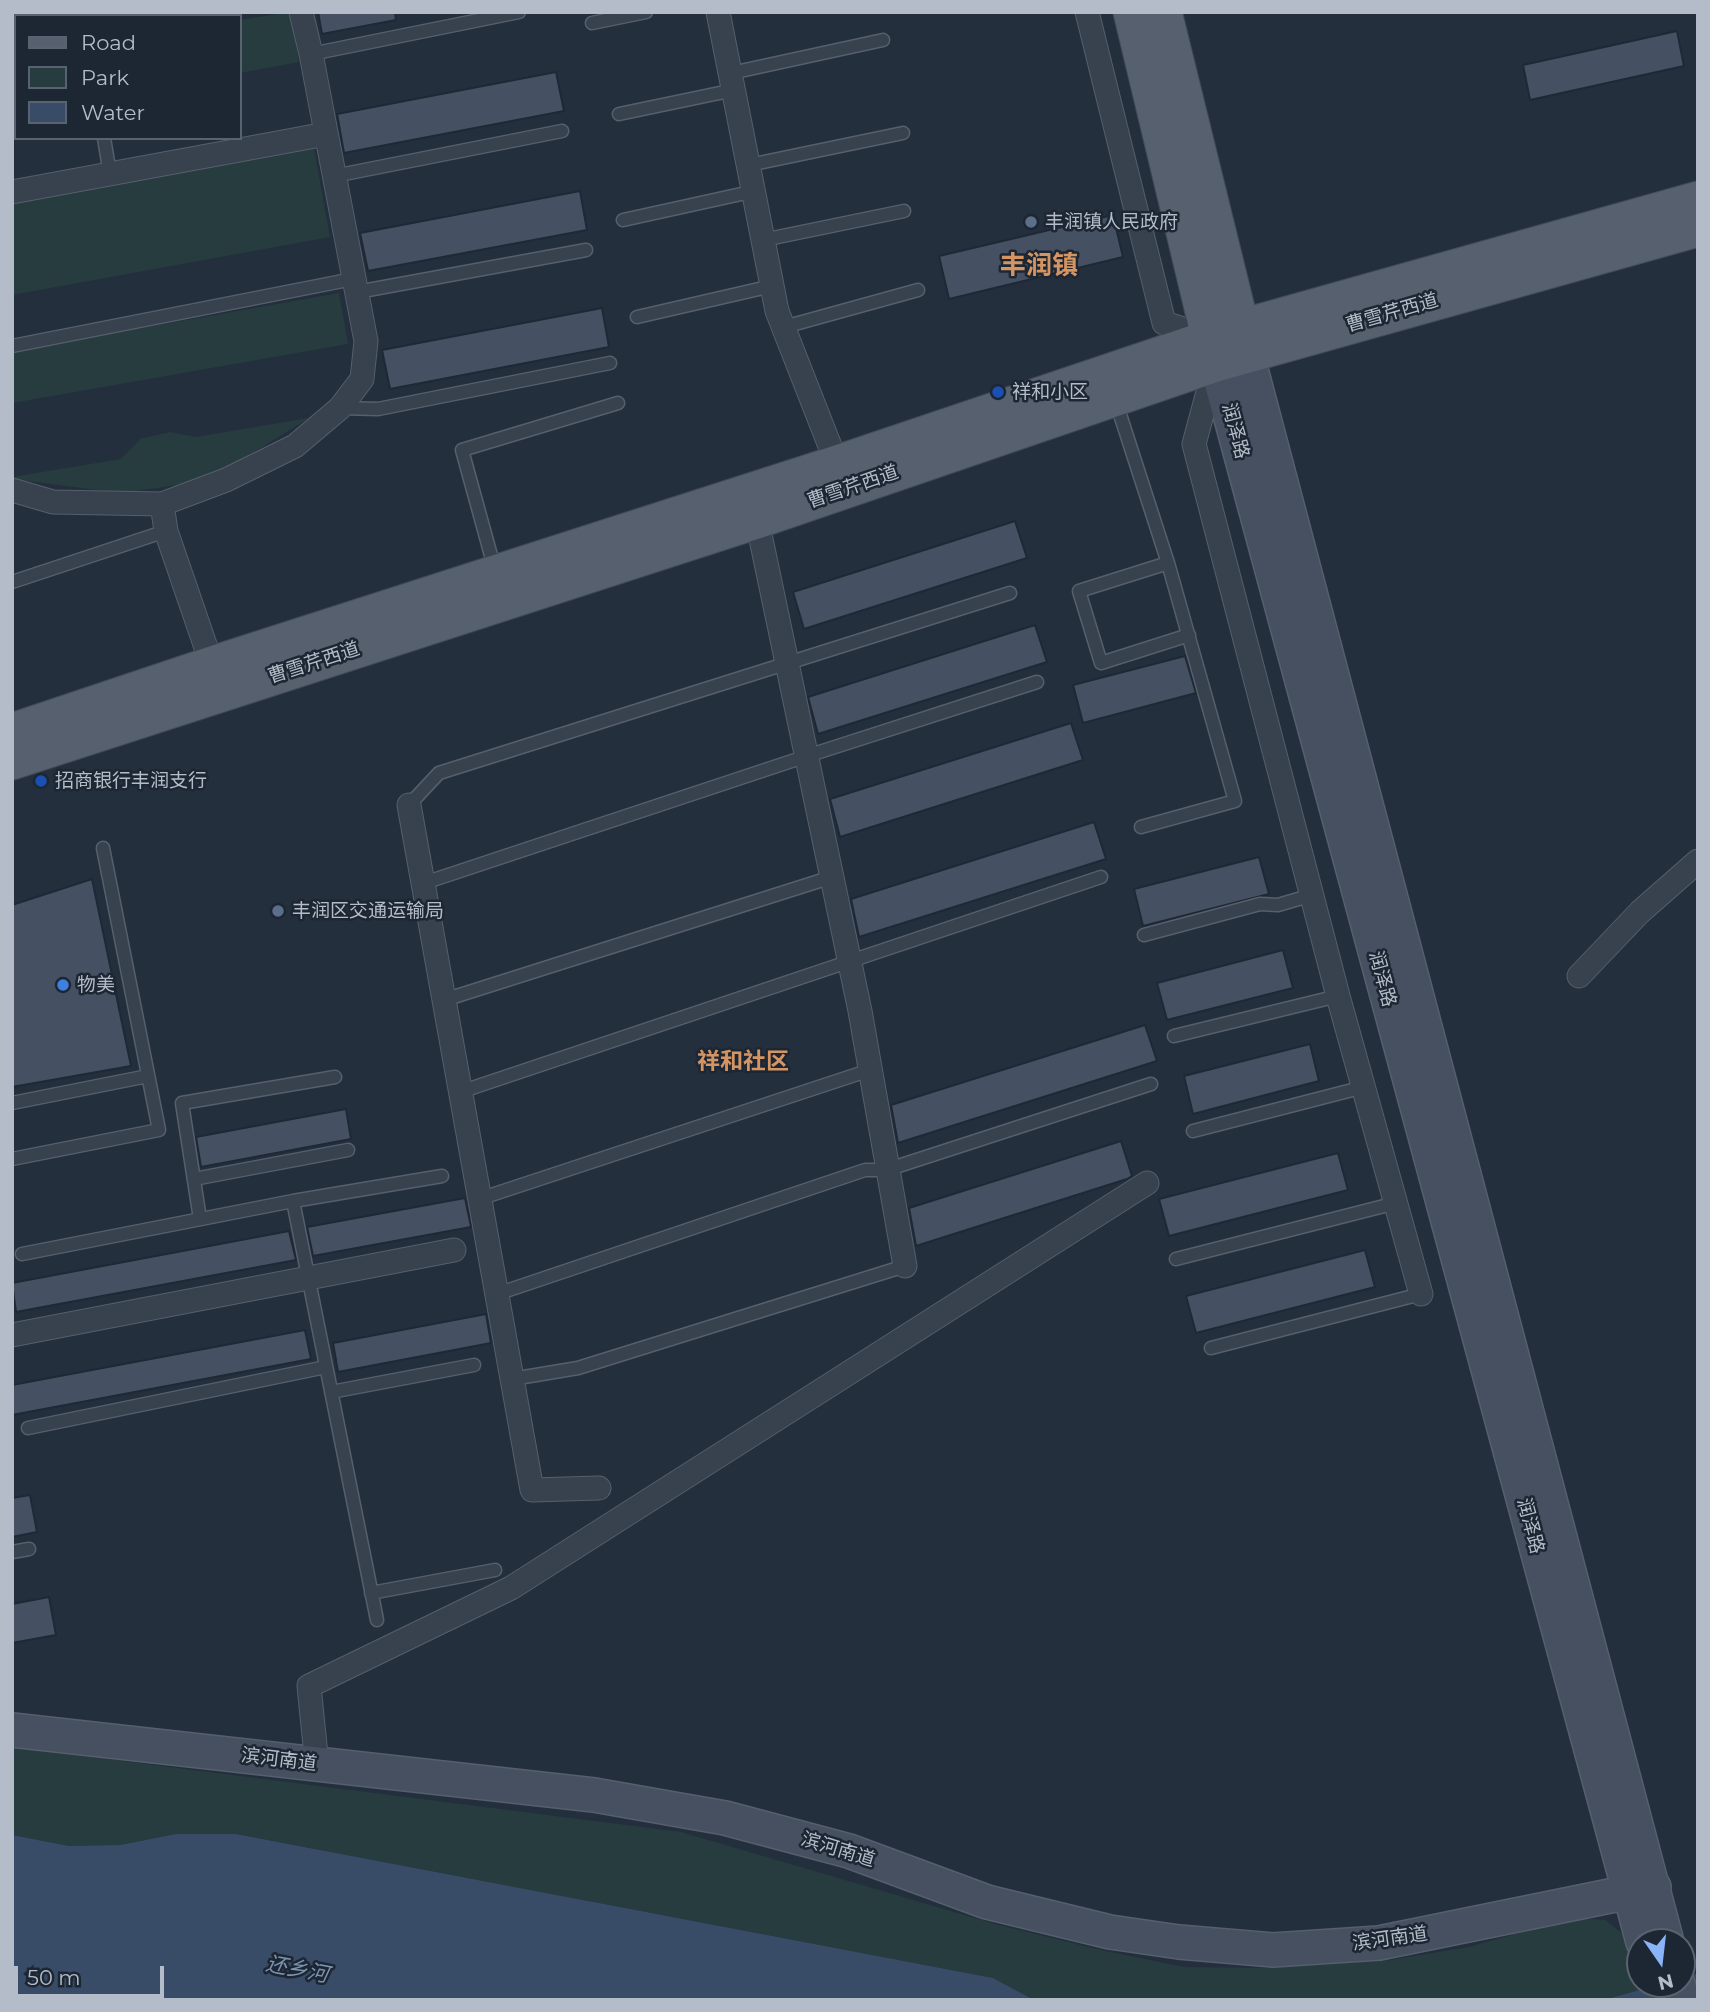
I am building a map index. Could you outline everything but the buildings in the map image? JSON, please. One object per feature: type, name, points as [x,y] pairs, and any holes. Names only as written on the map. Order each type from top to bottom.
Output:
[{"type":"main road","name":"润泽路","points":[[1132,12],[1229,346],[1641,1890],[1660,1928]]},
{"type":"main road","name":"润泽路","points":[[1163,12],[1229,346]]},
{"type":"main road","name":"曹雪芹西道","points":[[12,732],[837,464],[1698,200]]},
{"type":"main road","name":"曹雪芹西道","points":[[12,761],[757,520],[1115,398],[1229,346],[1698,228]]},
{"type":"main road","name":"滨河南道","points":[[12,1730],[594,1795],[725,1818],[849,1851],[987,1902],[1110,1931],[1179,1942],[1273,1950],[1379,1943],[1641,1890]]},
{"type":"main road","name":"润泽路","points":[[1641,1890],[1642,1928]]},
{"type":"street","points":[[12,490],[53,502],[162,504],[226,480],[295,446],[340,408],[362,379],[366,341],[301,12]]},
{"type":"street","points":[[718,12],[772,286],[783,327],[837,464]]},
{"type":"street","points":[[1087,12],[1164,323],[1229,346],[1194,444],[1338,996],[1421,1294]]},
{"type":"street","points":[[12,192],[326,134]]},
{"type":"street","points":[[162,504],[166,531],[212,665]]},
{"type":"street","points":[[757,520],[850,962],[905,1266]]},
{"type":"street","points":[[409,805],[532,1490],[599,1488]]},
{"type":"street","points":[[1579,976],[1640,912],[1698,861]]},
{"type":"street","points":[[317,1765],[309,1686],[511,1588],[1147,1183]]},
{"type":"street","points":[[12,1335],[454,1250]]},
{"type":"lane","points":[[311,54],[519,12]]},
{"type":"lane","points":[[592,23],[646,12]]},
{"type":"lane","points":[[619,114],[883,40]]},
{"type":"lane","points":[[334,176],[562,131]]},
{"type":"lane","points":[[749,165],[904,133]]},
{"type":"lane","points":[[104,140],[110,174]]},
{"type":"lane","points":[[623,220],[755,191]]},
{"type":"lane","points":[[764,240],[904,211]]},
{"type":"lane","points":[[12,346],[355,285],[586,250]]},
{"type":"lane","points":[[637,317],[772,286]]},
{"type":"lane","points":[[783,327],[918,290]]},
{"type":"lane","points":[[340,408],[378,409],[610,363]]},
{"type":"lane","points":[[1115,398],[1168,563],[1235,801],[1141,827]]},
{"type":"lane","points":[[496,573],[462,450],[618,403]]},
{"type":"lane","points":[[12,582],[166,531]]},
{"type":"lane","points":[[1168,563],[1079,591],[1101,663],[1189,635]]},
{"type":"lane","points":[[409,805],[439,773],[1010,593]]},
{"type":"lane","points":[[424,883],[807,755],[1037,682]]},
{"type":"lane","points":[[12,1159],[159,1130],[103,848]]},
{"type":"lane","points":[[444,1000],[832,877]]},
{"type":"lane","points":[[460,1092],[1101,877]]},
{"type":"lane","points":[[1144,935],[1260,904],[1278,905],[1312,895]]},
{"type":"lane","points":[[1174,1036],[1338,996]]},
{"type":"lane","points":[[480,1199],[870,1070]]},
{"type":"lane","points":[[12,1102],[148,1076]]},
{"type":"lane","points":[[200,1219],[182,1103],[335,1077]]},
{"type":"lane","points":[[497,1294],[865,1170],[886,1170],[1151,1084]]},
{"type":"lane","points":[[1193,1131],[1364,1087]]},
{"type":"lane","points":[[194,1179],[348,1150]]},
{"type":"lane","points":[[22,1254],[293,1201],[442,1176]]},
{"type":"lane","points":[[293,1201],[377,1620]]},
{"type":"lane","points":[[1177,1259],[1396,1203]]},
{"type":"lane","points":[[512,1380],[578,1368],[905,1266]]},
{"type":"lane","points":[[1211,1348],[1421,1294]]},
{"type":"lane","points":[[331,1392],[474,1365]]},
{"type":"lane","points":[[28,1428],[326,1367]]},
{"type":"lane","points":[[12,1552],[29,1549]]},
{"type":"lane","points":[[371,1593],[495,1570]]},
{"type":"green space","points":[[290,12],[299,62],[242,73],[242,20]]},
{"type":"green space","points":[[313,143],[330,237],[12,295],[12,198]]},
{"type":"green space","points":[[339,293],[348,344],[12,403],[12,351]]},
{"type":"green space","points":[[309,418],[225,470],[178,485],[120,493],[12,479],[121,459],[140,439],[170,432],[196,437]]},
{"type":"green space","points":[[12,1747],[681,1832],[995,1924],[1184,1967],[1272,1968],[1390,1960],[1469,1947],[1571,1918],[1605,1920],[1626,1936],[1626,1994],[1604,2000],[1034,2000],[993,1978],[236,1834],[176,1834],[120,1845],[68,1846],[12,1835]]},
{"type":"water","name":"还乡河","points":[[176,1834],[236,1834],[993,1978],[1034,2000],[12,2000],[12,1835],[69,1846],[120,1845]]},
{"type":"water","points":[[1696,1974],[1698,2000],[1604,2000],[1626,1994],[1626,1998],[1696,1998]]},
{"type":"place","name":"丰润镇人民政府","points":[[1031,222]]},
{"type":"place","name":"祥和小区","points":[[998,392]]},
{"type":"place","name":"招商银行丰润支行","points":[[41,781]]},
{"type":"place","name":"丰润区交通运输局","points":[[278,911]]},
{"type":"place","name":"物美","points":[[63,985]]},
{"type":"district","name":"丰润镇","points":[[1039,266]]},
{"type":"district","name":"祥和社区","points":[[743,1062]]}]
